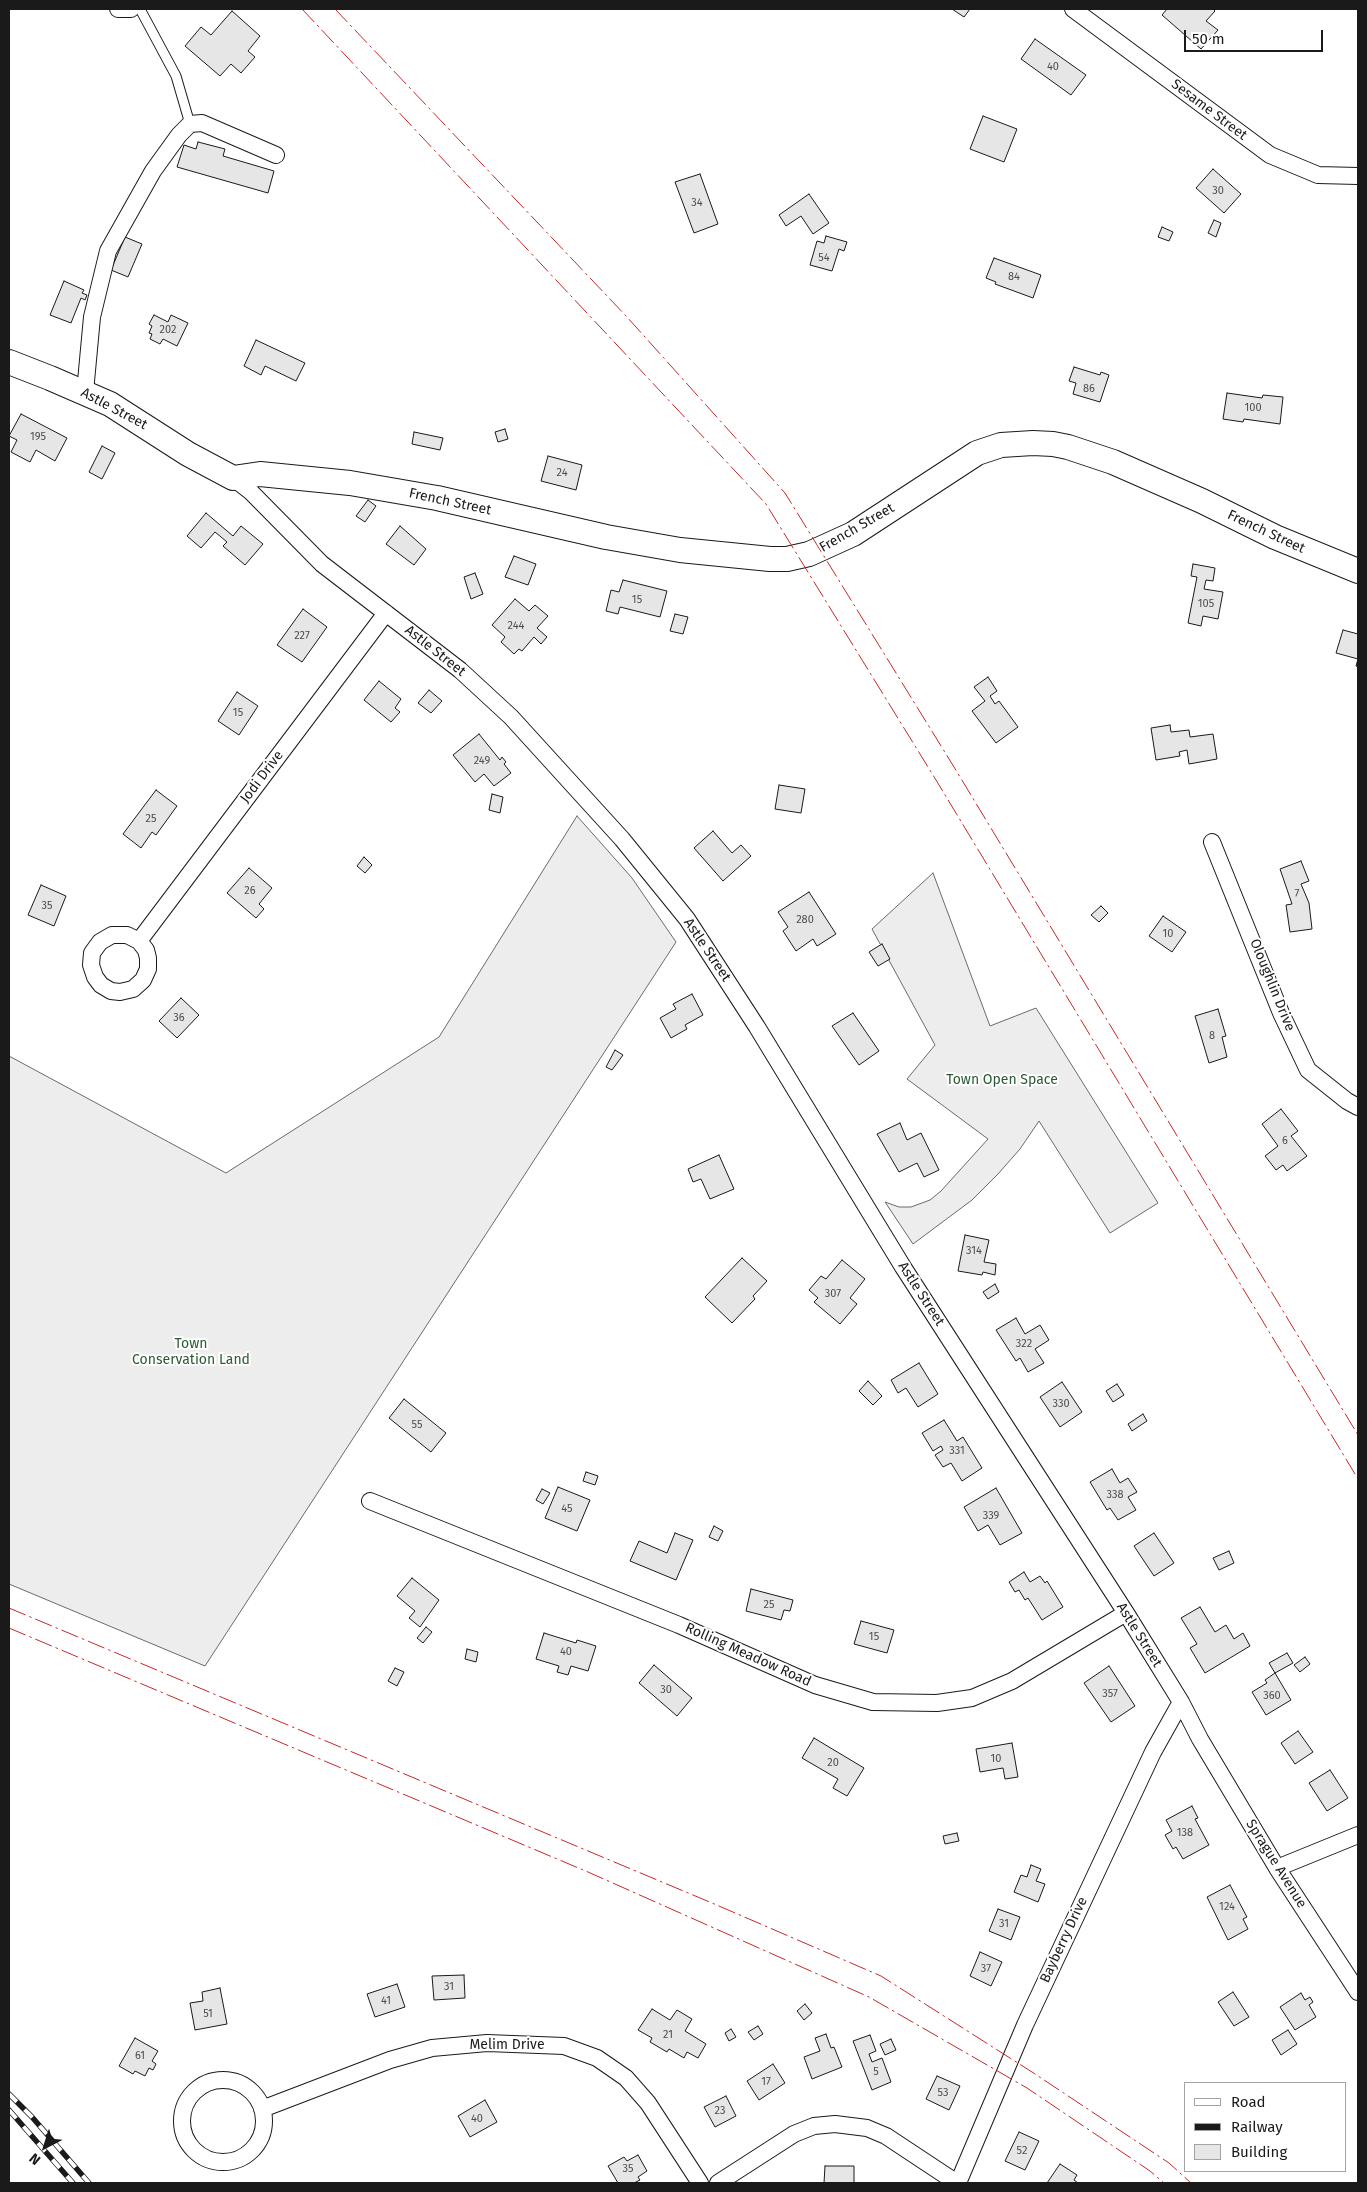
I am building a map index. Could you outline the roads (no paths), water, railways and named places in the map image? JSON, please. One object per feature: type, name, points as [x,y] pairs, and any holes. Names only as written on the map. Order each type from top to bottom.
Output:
[{"type":"street","points":[[118,9],[131,9]]},
{"type":"street","name":"Sesame Street","points":[[1073,9],[1270,156],[1318,175],[1358,176]]},
{"type":"street","points":[[85,392],[92,317],[108,251],[153,171],[179,134],[190,124],[202,123],[276,154]]},
{"type":"street","name":"Astle Street","points":[[10,366],[85,392],[127,413],[188,454],[233,478],[259,500],[322,564],[460,670],[511,717],[622,839],[687,919],[758,1027],[904,1267],[1126,1613],[1181,1702],[1198,1734]]},
{"type":"street","name":"French Street","points":[[233,478],[260,474],[350,484],[437,498],[571,530],[641,544],[719,555],[787,559],[810,554],[853,534],[977,453],[1010,444],[1053,444],[1113,462],[1275,537],[1358,571]]},
{"type":"street","name":"Jodi Drive","points":[[139,941],[386,613]]},
{"type":"street","name":"Oloughlin Drive","points":[[1212,842],[1281,1013],[1308,1070],[1347,1101],[1358,1107]]},
{"type":"street","name":"Rolling Meadow Road","points":[[370,1500],[679,1625],[815,1685],[873,1702],[937,1703],[972,1698],[1012,1681],[1126,1613]]},
{"type":"street","name":"Bayberry Drive","points":[[957,2183],[1024,2025],[1153,1752],[1181,1702]]},
{"type":"street","name":"Sprague Avenue","points":[[1198,1734],[1277,1868],[1358,1992]]},
{"type":"street","points":[[1277,1868],[1358,1835]]},
{"type":"street","name":"Melim Drive","points":[[262,2109],[390,2060],[432,2048],[487,2044],[564,2046],[597,2058],[626,2078],[648,2103],[700,2183]]},
{"type":"street","points":[[225,2080],[241,2084],[254,2094],[262,2109],[264,2118],[261,2137],[250,2152],[242,2158],[224,2162],[205,2158],[190,2146],[186,2138],[182,2120],[186,2104],[195,2091],[209,2082],[225,2080]]},
{"type":"street","points":[[718,2183],[790,2136],[814,2126],[835,2124],[862,2127],[886,2136],[957,2183]]},
{"type":"lane","points":[[140,9],[176,76],[190,124]]},
{"type":"railway","points":[[9,2094],[32,2117],[89,2183]]},
{"type":"railway","points":[[9,2110],[73,2183]]},
{"type":"park label","name":"Town Open Space","points":[[1002,1080]]},
{"type":"park label","name":"Town Conservation Land","points":[[191,1352]]}]
